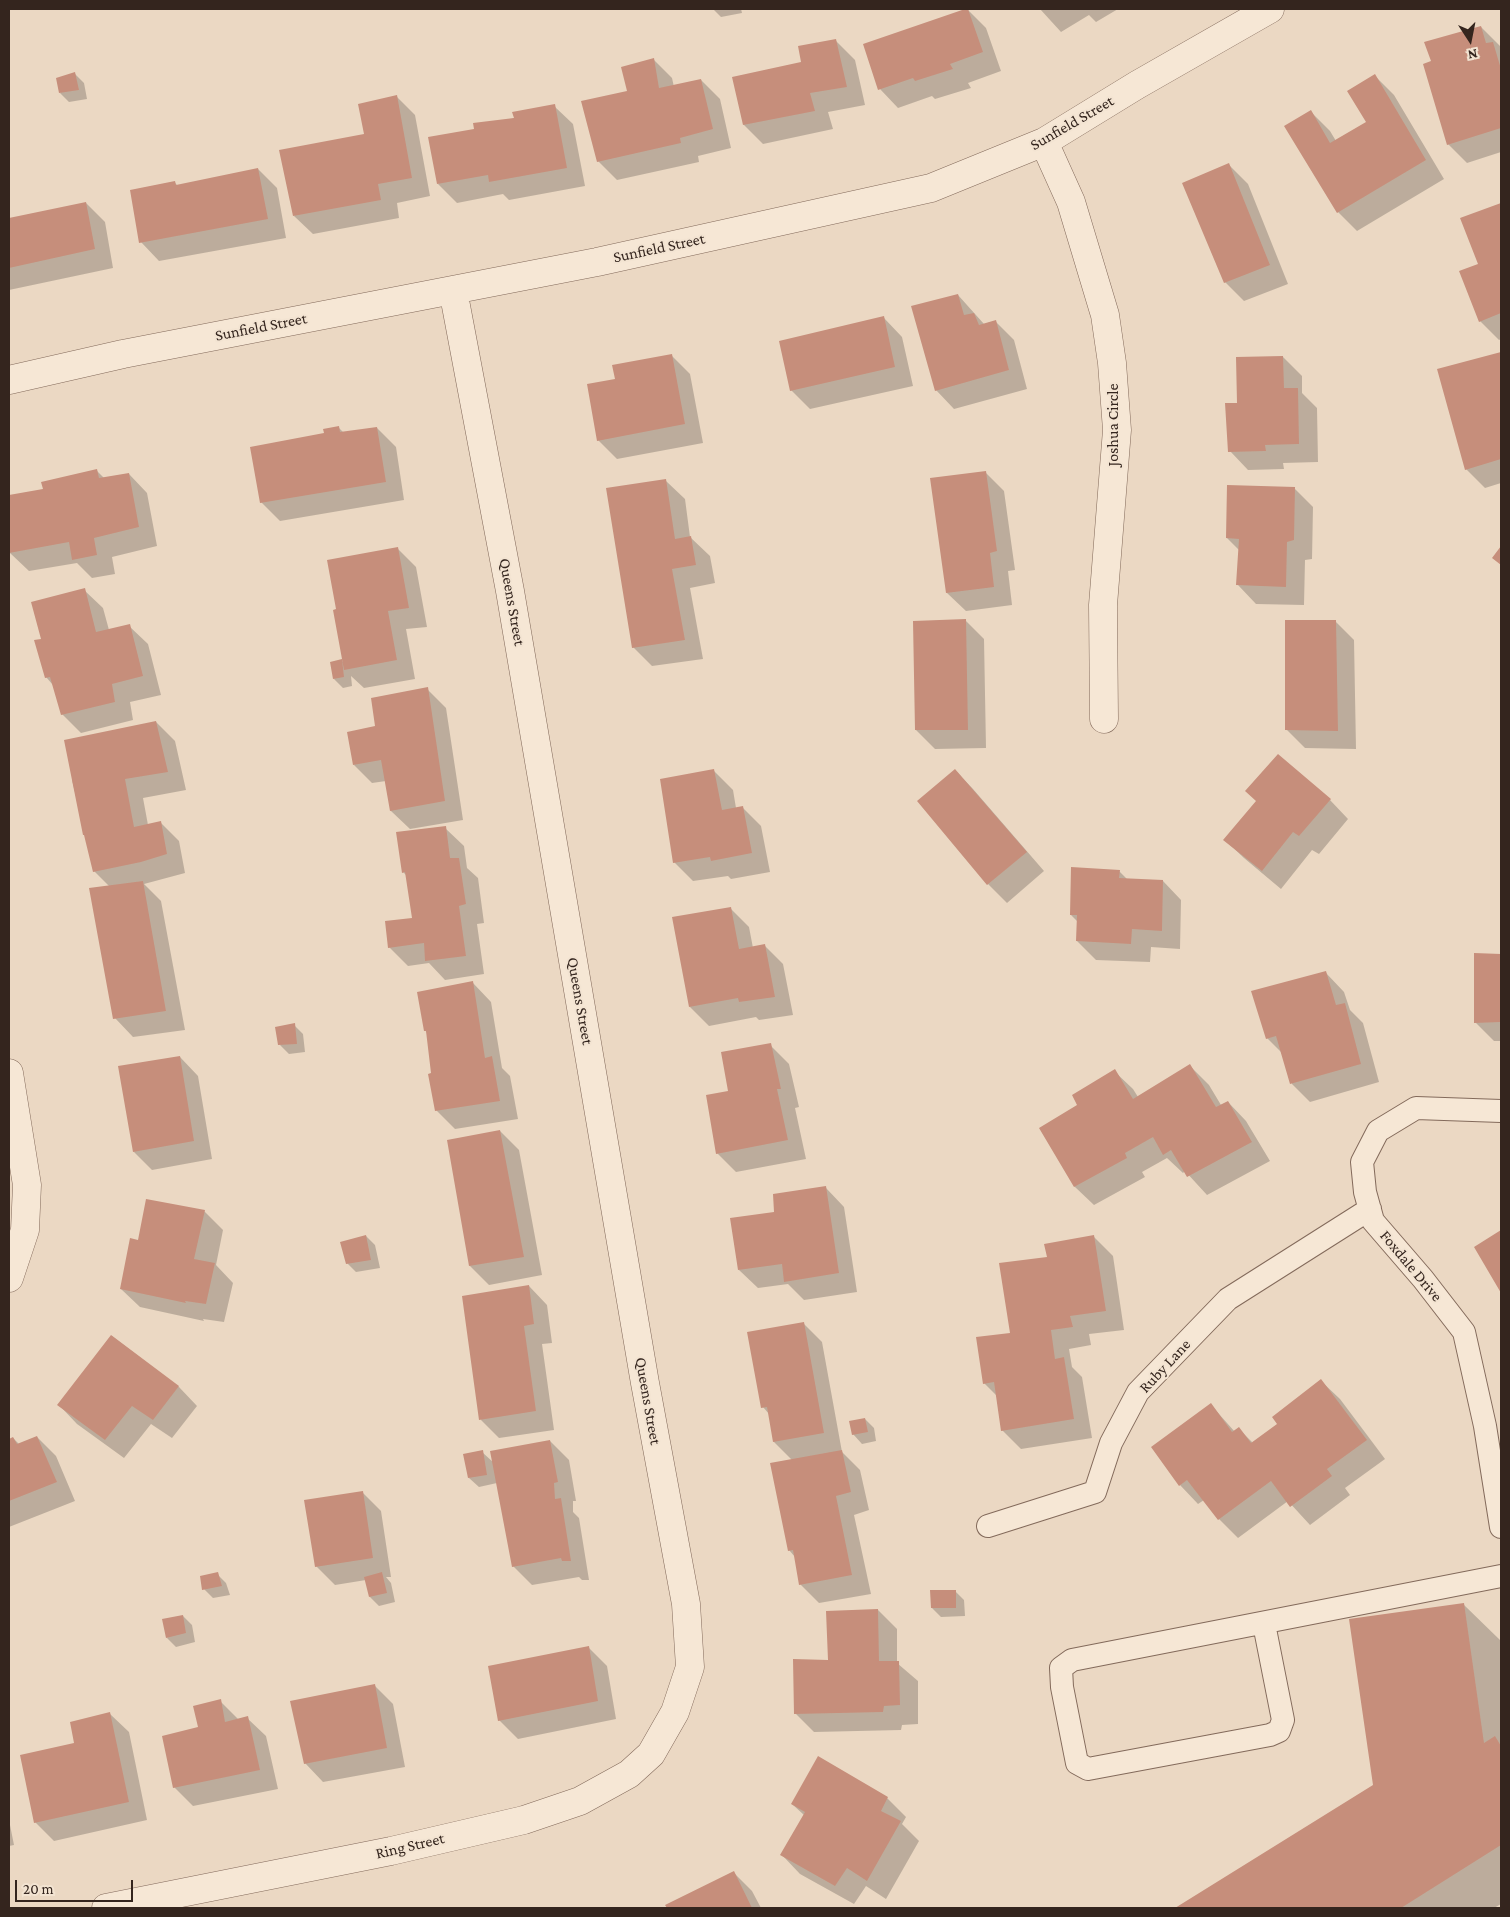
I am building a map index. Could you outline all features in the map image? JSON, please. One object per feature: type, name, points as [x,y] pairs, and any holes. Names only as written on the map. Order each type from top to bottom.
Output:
[{"type":"street","name":"Sunfield Street","points":[[9,380],[122,354],[597,262],[931,188],[1044,142],[1137,85],[1270,9]]},
{"type":"street","name":"Joshua Circle","points":[[1044,142],[1071,202],[1105,315],[1112,363],[1117,430],[1103,605],[1104,719]]},
{"type":"street","name":"Queens Street","points":[[453,290],[510,592],[645,1383],[686,1604],[690,1668],[675,1712]]},
{"type":"street","points":[[9,1073],[27,1185],[25,1230],[9,1278]]},
{"type":"street","name":"Ring Street","points":[[106,1908],[391,1851],[524,1820],[580,1802],[629,1774],[650,1754],[675,1712]]},
{"type":"lane","name":"Foxdale Drive","points":[[1501,1111],[1416,1108],[1378,1131],[1362,1162],[1365,1192],[1373,1220],[1423,1279],[1464,1332],[1485,1426],[1501,1528]]},
{"type":"lane","name":"Ruby Lane","points":[[988,1526],[1096,1492],[1111,1443],[1138,1392],[1228,1299],[1370,1209]]},
{"type":"lane","points":[[1264,1624],[1282,1720],[1279,1731],[1270,1735],[1088,1769],[1077,1763],[1062,1687],[1061,1668],[1072,1660],[1264,1624],[1501,1576]]},
{"type":"building","points":[[968,9],[983,52],[950,64],[953,69],[915,81],[913,78],[878,90],[863,44]]},
{"type":"building","points":[[1481,26],[1486,43],[1493,42],[1501,69],[1501,128],[1447,145],[1423,64],[1431,61],[1424,42]]},
{"type":"building","points":[[836,39],[847,87],[810,93],[815,111],[743,125],[732,77],[801,62],[798,46]]},
{"type":"building","points":[[654,58],[659,88],[701,79],[713,129],[680,138],[681,143],[597,162],[581,101],[627,91],[621,67]]},
{"type":"building","points":[[75,72],[79,90],[59,93],[56,78]]},
{"type":"building","points":[[1375,74],[1426,160],[1337,213],[1284,126],[1311,110],[1330,143],[1366,122],[1347,91]]},
{"type":"building","points":[[397,95],[412,178],[378,184],[381,200],[293,216],[279,150],[364,134],[358,104]]},
{"type":"building","points":[[555,104],[567,168],[489,182],[488,175],[437,184],[428,137],[474,129],[473,123],[514,118],[512,112]]},
{"type":"building","points":[[1229,163],[1270,265],[1224,283],[1182,183]]},
{"type":"building","points":[[258,168],[268,219],[139,243],[130,190],[175,181],[176,185]]},
{"type":"building","points":[[86,202],[95,249],[9,268],[9,218]]},
{"type":"building","points":[[1501,203],[1501,313],[1479,322],[1459,271],[1478,264],[1460,218]]},
{"type":"building","points":[[958,294],[964,315],[974,313],[979,325],[996,320],[1009,370],[935,391],[911,306]]},
{"type":"building","points":[[884,316],[895,367],[790,391],[779,341]]},
{"type":"building","points":[[1501,352],[1501,459],[1465,470],[1437,369]]},
{"type":"building","points":[[672,354],[685,424],[597,441],[587,384],[615,379],[612,365]]},
{"type":"building","points":[[1283,356],[1284,388],[1298,388],[1299,444],[1265,445],[1266,451],[1228,452],[1225,403],[1237,403],[1236,357]]},
{"type":"building","points":[[339,426],[340,432],[377,427],[386,482],[260,503],[250,447],[324,433],[323,429]]},
{"type":"building","points":[[97,469],[99,478],[129,473],[139,527],[94,538],[97,555],[72,560],[69,542],[9,553],[9,495],[43,489],[41,482]]},
{"type":"building","points":[[986,471],[997,551],[990,553],[994,587],[946,593],[930,478]]},
{"type":"building","points":[[666,479],[675,539],[691,536],[696,565],[672,569],[685,640],[632,648],[606,488]]},
{"type":"building","points":[[1227,485],[1295,487],[1294,540],[1287,542],[1286,587],[1236,585],[1239,539],[1226,538]]},
{"type":"building","points":[[1501,546],[1501,565],[1492,558]]},
{"type":"building","points":[[398,547],[409,608],[388,611],[397,660],[344,670],[333,610],[336,609],[327,560]]},
{"type":"building","points":[[85,588],[96,632],[130,624],[143,676],[112,684],[115,702],[61,715],[50,677],[45,678],[34,640],[41,639],[31,602]]},
{"type":"building","points":[[966,619],[968,730],[915,730],[913,621]]},
{"type":"building","points":[[1285,620],[1336,620],[1338,731],[1285,730]]},
{"type":"building","points":[[342,659],[344,677],[333,679],[330,662]]},
{"type":"building","points":[[428,687],[445,801],[390,811],[381,760],[353,765],[347,732],[375,726],[371,698]]},
{"type":"building","points":[[156,721],[168,772],[125,779],[134,827],[161,821],[167,854],[141,862],[93,872],[83,835],[64,740]]},
{"type":"building","points":[[1278,754],[1331,799],[1299,836],[1293,832],[1262,871],[1223,840],[1256,801],[1245,791]]},
{"type":"building","points":[[714,769],[722,810],[743,806],[752,853],[711,861],[710,857],[673,863],[660,779]]},
{"type":"building","points":[[955,769],[1027,852],[987,885],[917,801]]},
{"type":"building","points":[[446,826],[450,858],[459,858],[466,904],[459,906],[466,956],[425,961],[424,943],[388,948],[385,921],[412,918],[405,872],[402,873],[396,832]]},
{"type":"building","points":[[1071,867],[1120,870],[1119,878],[1163,880],[1162,931],[1132,929],[1131,944],[1076,941],[1077,915],[1070,915]]},
{"type":"building","points":[[143,881],[166,1011],[113,1019],[89,888]]},
{"type":"building","points":[[731,907],[739,949],[765,944],[775,997],[739,1002],[738,998],[689,1007],[672,917]]},
{"type":"building","points":[[1474,953],[1501,954],[1501,1022],[1474,1023]]},
{"type":"building","points":[[1326,971],[1336,1005],[1345,1003],[1361,1064],[1290,1084],[1276,1036],[1266,1039],[1251,991]]},
{"type":"building","points":[[473,981],[485,1058],[492,1056],[500,1101],[435,1111],[428,1074],[431,1073],[426,1031],[424,1031],[417,992]]},
{"type":"building","points":[[295,1023],[297,1044],[278,1045],[275,1027]]},
{"type":"building","points":[[771,1043],[781,1089],[777,1089],[788,1140],[716,1154],[706,1095],[728,1091],[721,1052]]},
{"type":"building","points":[[180,1056],[194,1141],[133,1152],[118,1066]]},
{"type":"building","points":[[1190,1064],[1216,1107],[1228,1101],[1252,1142],[1187,1177],[1171,1150],[1163,1155],[1153,1137],[1125,1153],[1127,1158],[1074,1187],[1039,1128],[1077,1105],[1072,1095],[1115,1069],[1133,1099]]},
{"type":"building","points":[[500,1130],[524,1257],[469,1266],[447,1140]]},
{"type":"building","points":[[826,1186],[839,1273],[784,1282],[782,1264],[738,1270],[730,1218],[774,1212],[773,1194]]},
{"type":"building","points":[[146,1199],[205,1210],[194,1259],[215,1263],[206,1304],[185,1301],[186,1303],[120,1289],[130,1238],[138,1240]]},
{"type":"building","points":[[1501,1230],[1501,1293],[1474,1247]]},
{"type":"building","points":[[366,1235],[371,1260],[346,1264],[340,1242]]},
{"type":"building","points":[[1094,1235],[1106,1311],[1070,1316],[1073,1327],[1051,1330],[1055,1359],[1064,1357],[1074,1419],[1001,1431],[994,1382],[983,1384],[976,1337],[1010,1333],[999,1263],[1047,1257],[1044,1244]]},
{"type":"building","points":[[529,1285],[534,1324],[524,1326],[536,1411],[479,1420],[462,1296]]},
{"type":"building","points":[[804,1322],[824,1433],[773,1442],[767,1407],[761,1408],[747,1332]]},
{"type":"building","points":[[111,1335],[179,1386],[153,1420],[132,1406],[105,1440],[57,1405]]},
{"type":"building","points":[[1321,1379],[1367,1440],[1327,1469],[1332,1476],[1290,1507],[1271,1481],[1218,1520],[1187,1480],[1179,1486],[1151,1447],[1211,1403],[1232,1432],[1239,1427],[1251,1443],[1277,1424],[1272,1417]]},
{"type":"building","points":[[865,1418],[868,1432],[852,1435],[849,1421]]},
{"type":"building","points":[[37,1436],[57,1482],[9,1501],[9,1439],[13,1437],[17,1444]]},
{"type":"building","points":[[550,1440],[558,1482],[554,1483],[555,1499],[561,1498],[571,1561],[562,1561],[561,1558],[512,1567],[490,1451]]},
{"type":"building","points":[[483,1450],[487,1475],[468,1478],[463,1454]]},
{"type":"building","points":[[842,1450],[851,1492],[836,1496],[852,1575],[799,1585],[793,1550],[788,1551],[770,1463]]},
{"type":"building","points":[[363,1491],[373,1558],[315,1567],[304,1500]]},
{"type":"building","points":[[218,1572],[222,1586],[202,1590],[200,1576]]},
{"type":"building","points":[[382,1572],[387,1593],[369,1597],[364,1577]]},
{"type":"building","points":[[930,1590],[956,1590],[956,1608],[931,1608]]},
{"type":"building","points":[[1464,1603],[1484,1743],[1495,1736],[1501,1746],[1501,1845],[1401,1908],[1175,1908],[1373,1785],[1349,1619]]},
{"type":"building","points":[[878,1609],[879,1661],[899,1661],[900,1705],[884,1706],[883,1712],[794,1714],[793,1659],[828,1660],[826,1611]]},
{"type":"building","points":[[183,1615],[186,1633],[166,1638],[162,1619]]},
{"type":"building","points":[[589,1646],[598,1701],[498,1721],[488,1666]]},
{"type":"building","points":[[375,1684],[387,1748],[304,1764],[290,1701]]},
{"type":"building","points":[[221,1699],[225,1722],[248,1716],[260,1770],[173,1788],[162,1736],[198,1727],[193,1706]]},
{"type":"building","points":[[110,1712],[129,1802],[34,1823],[20,1755],[74,1743],[70,1722]]},
{"type":"building","points":[[818,1756],[888,1797],[881,1811],[901,1821],[867,1881],[847,1868],[835,1886],[780,1855],[805,1812],[791,1804]]},
{"type":"building","points":[[734,1871],[752,1908],[667,1908],[665,1905]]}]
